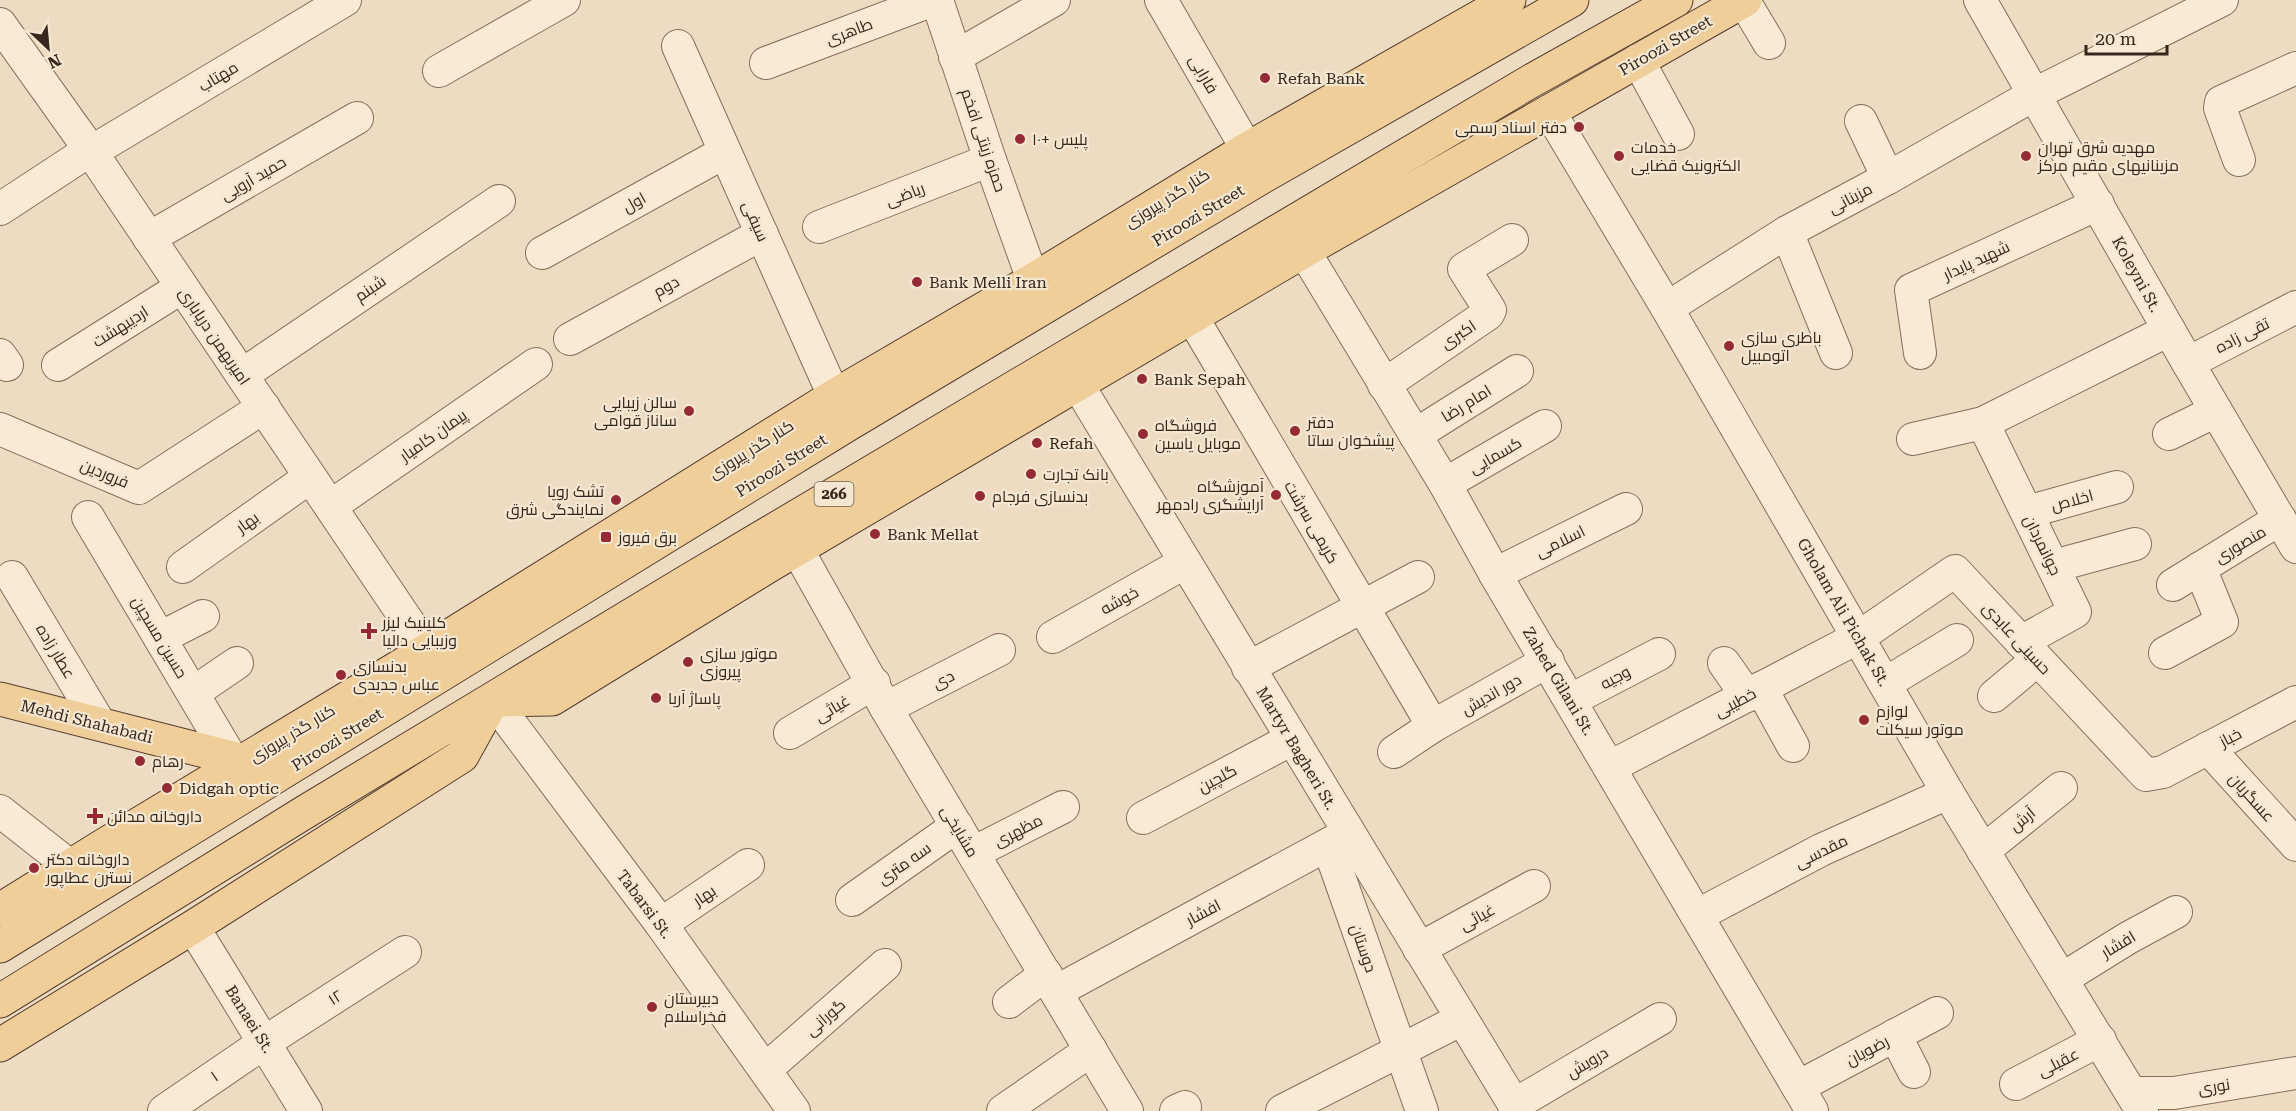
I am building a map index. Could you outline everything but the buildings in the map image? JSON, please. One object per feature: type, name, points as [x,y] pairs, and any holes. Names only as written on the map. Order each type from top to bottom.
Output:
[{"type":"main road","name":"Piroozi Street","points":[[0,946],[847,425],[1262,177],[1572,0]]},
{"type":"main road","name":"Piroozi Street","points":[[0,1001],[305,812],[493,699],[1070,372],[1297,238],[1531,81],[1676,0]]},
{"type":"main road","name":"Piroozi Street","points":[[1297,238],[1549,111],[1744,0]]},
{"type":"main road","name":"کنار گذر پیروزی","points":[[0,910],[238,759],[427,650],[834,396],[1033,280],[1247,149],[1490,5]]},
{"type":"main road","points":[[1531,81],[1549,111]]},
{"type":"main road","name":"Piroozi Street","points":[[493,699],[552,699],[797,549],[1070,372]]},
{"type":"main road","name":"Mehdi Shahabadi","points":[[0,699],[238,759]]},
{"type":"main road","points":[[0,1045],[194,927],[462,756],[493,699]]},
{"type":"main road","points":[[172,896],[194,927]]},
{"type":"street","name":"مهتاب","points":[[0,208],[91,151],[345,0]]},
{"type":"street","points":[[439,71],[564,0]]},
{"type":"street","name":"حمزه زینتی افخم","points":[[935,0],[1033,280]]},
{"type":"street","name":"طاهری","points":[[765,63],[935,0]]},
{"type":"street","points":[[955,57],[1054,0]]},
{"type":"street","name":"فارابی","points":[[1161,0],[1247,149]]},
{"type":"street","points":[[1744,0],[1769,43]]},
{"type":"street","name":"Koleyni St.","points":[[1980,0],[2296,547]]},
{"type":"street","name":"مزینانی","points":[[1667,308],[1787,232],[1888,178],[2035,94],[2222,0]]},
{"type":"street","name":"امیربهمن دریاباری","points":[[0,24],[91,151],[427,650]]},
{"type":"street","name":"سیفی","points":[[678,46],[834,396]]},
{"type":"street","points":[[1638,60],[1678,134]]},
{"type":"street","points":[[2239,160],[2220,108],[2221,102],[2296,68]]},
{"type":"street","name":"Gholam Ali Pichak St.","points":[[1549,111],[1667,308],[1948,793],[2137,1102]]},
{"type":"street","name":"حمید آرویی","points":[[149,238],[357,118]]},
{"type":"street","points":[[1861,120],[1888,178]]},
{"type":"street","name":"اول","points":[[542,253],[725,152]]},
{"type":"street","name":"ریاضی","points":[[819,226],[990,160]]},
{"type":"street","name":"شبنم","points":[[242,375],[499,201]]},
{"type":"street","name":"شهید پایدار","points":[[1920,352],[1911,290],[2098,204]]},
{"type":"street","points":[[1787,232],[1836,353]]},
{"type":"street","name":"دوم","points":[[570,339],[762,234]]},
{"type":"street","name":"Zahed Gilani St.","points":[[1297,238],[1445,484],[1495,574],[1805,1099]]},
{"type":"street","name":"اکبری","points":[[1384,385],[1488,314],[1490,310],[1464,269],[1512,240]]},
{"type":"street","name":"اردیبهشت","points":[[58,365],[182,287]]},
{"type":"street","name":"کریمی سرشت","points":[[1185,304],[1433,726]]},
{"type":"street","name":"تقی زاده","points":[[2188,363],[2296,307]]},
{"type":"street","points":[[1913,439],[1983,423],[2169,330]]},
{"type":"street","name":"پیمان کامیار","points":[[331,506],[536,364]]},
{"type":"street","name":"امام رضا","points":[[1415,435],[1517,371]]},
{"type":"street","name":"Martyr Bagheri St.","points":[[1070,372],[1292,739],[1339,839],[1419,949],[1516,1108]]},
{"type":"street","name":"فروردین","points":[[0,429],[139,488],[264,407]]},
{"type":"street","points":[[2169,434],[2216,411]]},
{"type":"street","name":"جوانمردان","points":[[1983,423],[2075,612],[2029,651]]},
{"type":"street","name":"کسمایی","points":[[1445,484],[1545,426]]},
{"type":"street","name":"بهار","points":[[183,567],[310,477]]},
{"type":"street","name":"اخلاص","points":[[2027,512],[2117,488]]},
{"type":"street","name":"اسلامی","points":[[1495,574],[1626,509]]},
{"type":"street","name":"حسین مسچین","points":[[88,517],[193,693],[238,759]]},
{"type":"street","name":"منصوری","points":[[2173,585],[2280,519]]},
{"type":"street","points":[[2054,566],[2135,544]]},
{"type":"street","name":"مشایخی","points":[[797,549],[880,695],[1127,1111]]},
{"type":"street","name":"خوشه","points":[[1053,637],[1184,563]]},
{"type":"street","name":"منصوری","points":[[2165,654],[2222,622],[2200,568]]},
{"type":"street","name":"حسینی عابدی","points":[[1859,637],[1955,571],[2146,775],[2163,772]]},
{"type":"street","name":"عطار زاده","points":[[12,577],[100,724]]},
{"type":"street","points":[[1248,668],[1418,577]]},
{"type":"street","points":[[160,638],[203,616]]},
{"type":"street","name":"خطیبی","points":[[1610,767],[1859,637]]},
{"type":"street","points":[[1886,683],[1957,640]]},
{"type":"street","name":"دی","points":[[880,695],[999,650]]},
{"type":"street","points":[[1994,696],[2029,651]]},
{"type":"street","name":"وجیه","points":[[1571,700],[1659,654]]},
{"type":"street","name":"دور اندیش","points":[[1394,752],[1433,726],[1548,661]]},
{"type":"street","points":[[193,693],[237,663]]},
{"type":"street","points":[[1724,663],[1754,692],[1793,746]]},
{"type":"street","name":"غیاثی","points":[[790,733],[880,695]]},
{"type":"street","name":"Tabarsi St.","points":[[493,699],[766,1069],[794,1111]]},
{"type":"street","name":"خباز","points":[[2163,772],[2296,702]]},
{"type":"street","name":"گلچین","points":[[1143,818],[1292,739]]},
{"type":"street","name":"عسگریان","points":[[2208,748],[2296,845]]},
{"type":"street","name":"آرش","points":[[1983,850],[2061,788]]},
{"type":"street","name":"مقدسی","points":[[1698,915],[1821,850],[1948,793]]},
{"type":"street","name":"مظهری","points":[[973,853],[1063,807]]},
{"type":"street","points":[[0,811],[70,866]]},
{"type":"street","name":"سه متری","points":[[852,900],[957,826]]},
{"type":"street","name":"افشار","points":[[1009,1002],[1339,839]]},
{"type":"street","name":"دوستان","points":[[1339,839],[1400,1051],[1422,1111]]},
{"type":"street","name":"بهار","points":[[660,924],[748,865]]},
{"type":"street","name":"غیائی","points":[[1419,949],[1534,886]]},
{"type":"street","name":"افشار","points":[[2062,979],[2128,938],[2176,912]]},
{"type":"street","name":"Banaei St.","points":[[194,927],[306,1111]]},
{"type":"street","name":"۱۲","points":[[264,1042],[405,952]]},
{"type":"street","name":"گورانی","points":[[766,1069],[885,965]]},
{"type":"street","name":"رضویان","points":[[1805,1099],[1895,1035],[1937,1013]]},
{"type":"street","points":[[1282,1111],[1462,1019]]},
{"type":"street","name":"درویش","points":[[1516,1108],[1660,1019]]},
{"type":"street","points":[[1895,1035],[1914,1072]]},
{"type":"street","name":"عقیلی","points":[[2016,1084],[2100,1040]]},
{"type":"street","name":"۱","points":[[164,1111],[264,1042]]},
{"type":"street","points":[[1003,1111],[1091,1050]]},
{"type":"street","name":"نوری","points":[[2137,1102],[2174,1093],[2296,1073]]},
{"type":"place","name":"Refah Bank","points":[[1265,78]]},
{"type":"place","name":"دفتر اسناد رسمی","points":[[1579,127]]},
{"type":"place","name":"پلیس +۱۰","points":[[1020,139]]},
{"type":"place","name":"خدمات الکترونیک قضایی","points":[[1619,156]]},
{"type":"place","name":"مهدیه شرق تهران مزینانیهای مقیم مرکز","points":[[2026,156]]},
{"type":"place","name":"Bank Melli Iran","points":[[917,282]]},
{"type":"place","name":"باطری سازی اتومبیل","points":[[1729,346]]},
{"type":"place","name":"Bank Sepah","points":[[1142,379]]},
{"type":"place","name":"سالن زیبایی ساناز قوامی","points":[[689,411]]},
{"type":"place","name":"دفتر پیشخوان ساتا","points":[[1295,431]]},
{"type":"place","name":"فروشگاه موبایل یاسین","points":[[1143,434]]},
{"type":"place","name":"Refah","points":[[1037,443]]},
{"type":"place","name":"بانک تجارت","points":[[1031,474]]},
{"type":"place","name":"آموزشگاه آرایشگری رادمهر","points":[[1276,495]]},
{"type":"place","name":"بدنسازی فرجام","points":[[980,496]]},
{"type":"place","name":"تشک رویا نمایندگی شرق","points":[[616,500]]},
{"type":"place","name":"Bank Mellat","points":[[875,534]]},
{"type":"place","name":"برق فیروز","points":[[606,537]]},
{"type":"place","name":"کلینیک لیزر وزیبایی دالیا","points":[[369,631]]},
{"type":"place","name":"موتور سازی پیروزی","points":[[688,662]]},
{"type":"place","name":"بدنسازی عباس جدیدی","points":[[341,675]]},
{"type":"place","name":"پاساژ آریا","points":[[656,698]]},
{"type":"place","name":"لوازم موتور سیکلت","points":[[1864,720]]},
{"type":"place","name":"رهام","points":[[140,761]]},
{"type":"place","name":"Didgah optic","points":[[167,788]]},
{"type":"place","name":"داروخانه مدائن","points":[[95,816]]},
{"type":"place","name":"داروخانه دکتر نسترن عطاپور","points":[[34,868]]},
{"type":"place","name":"دبیرستان فخراسلام","points":[[652,1007]]}]
